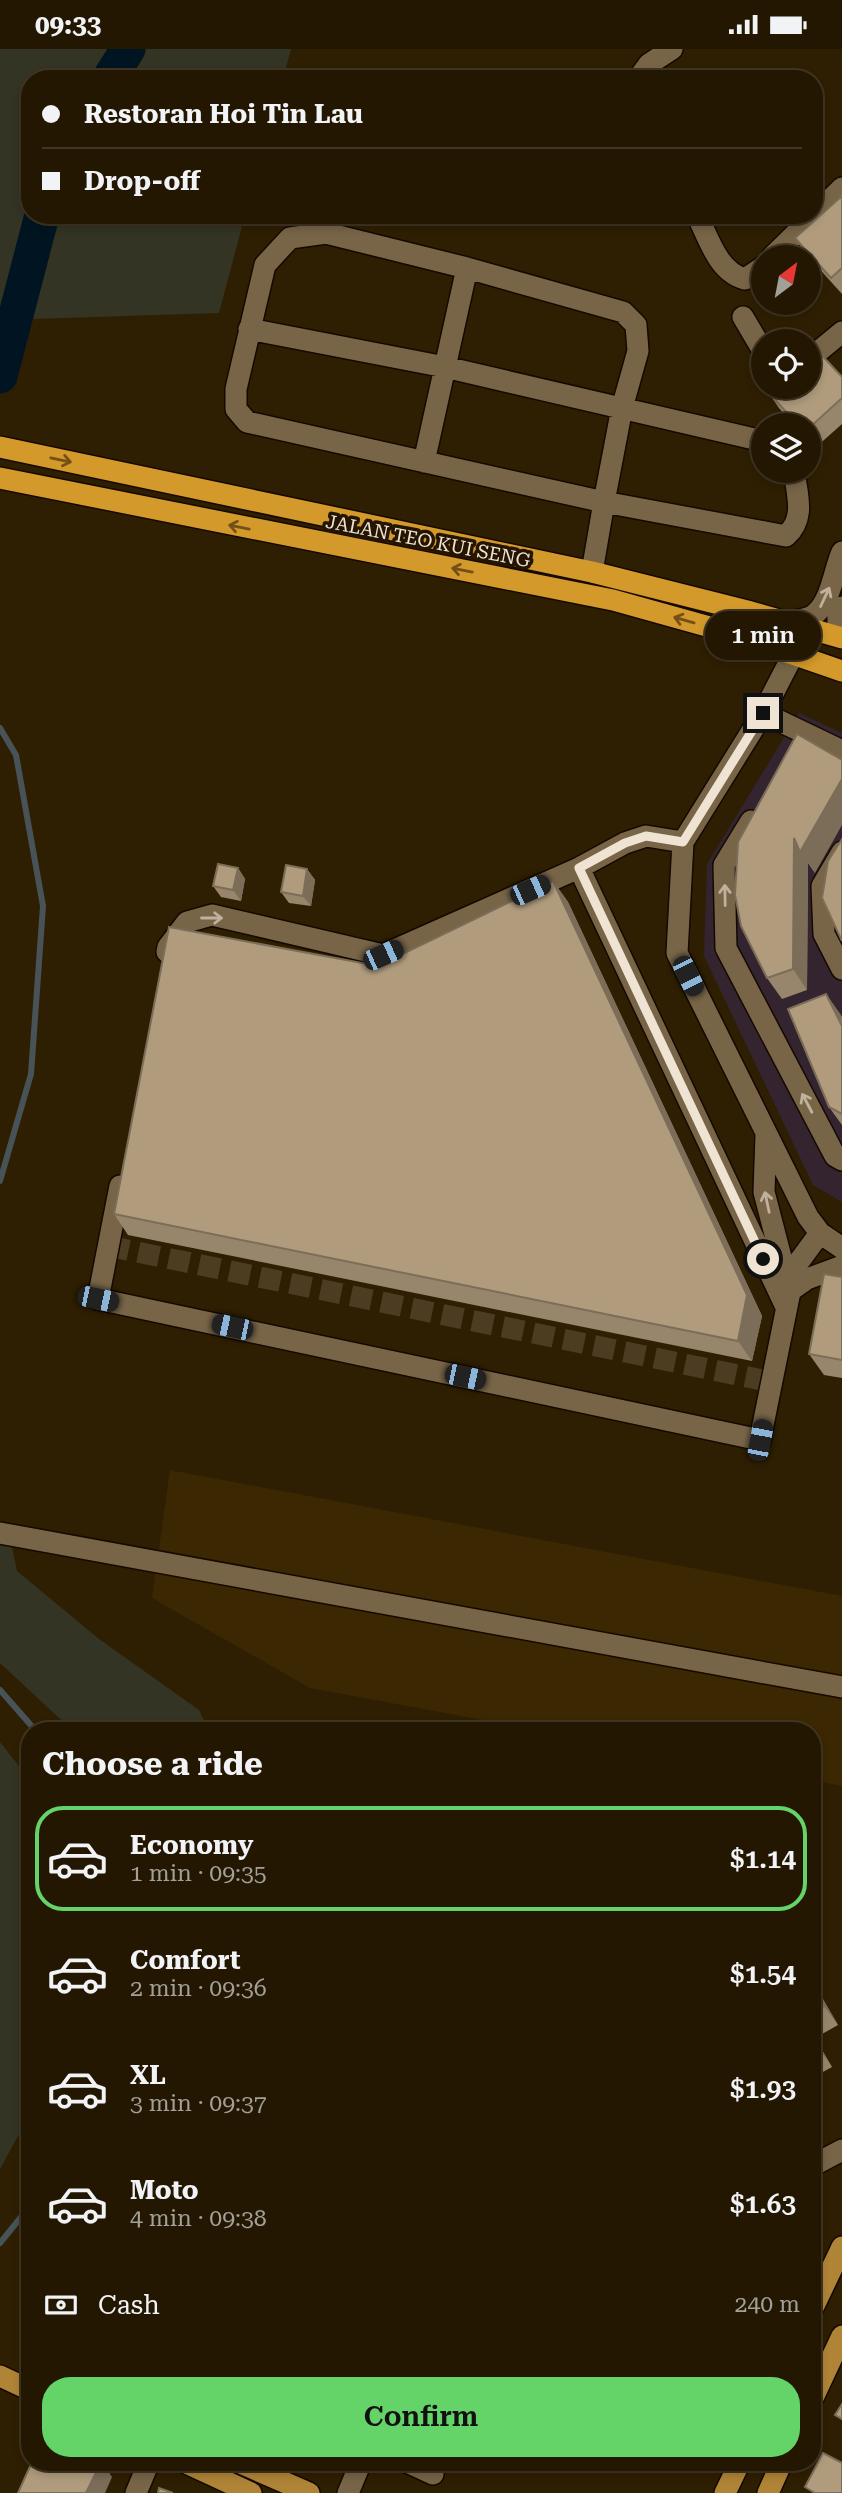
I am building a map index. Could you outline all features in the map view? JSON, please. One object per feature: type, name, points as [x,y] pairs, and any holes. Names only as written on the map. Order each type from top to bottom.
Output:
[{"type":"highway","name":"JALAN TEO KUI SENG","points":[[0,447],[592,572],[842,636]]},
{"type":"highway","name":"JALAN TEO KUI SENG","points":[[0,478],[613,600],[794,653],[842,671]]},
{"type":"main road","points":[[821,2291],[842,2247]]},
{"type":"main road","points":[[821,2381],[842,2336]]},
{"type":"main road","points":[[203,2471],[250,2493]]},
{"type":"main road","points":[[259,2471],[309,2493]]},
{"type":"main road","points":[[726,2493],[736,2471]]},
{"type":"main road","points":[[768,2493],[778,2471]]},
{"type":"street","points":[[645,70],[672,49]]},
{"type":"street","points":[[823,207],[842,188]]},
{"type":"street","points":[[702,224],[723,267],[734,276],[746,279],[751,275]]},
{"type":"street","points":[[784,245],[805,224]]},
{"type":"street","points":[[592,572],[604,502],[622,408],[638,351],[636,325],[622,312],[467,268],[326,233],[290,239],[265,265],[236,389],[236,409],[247,422],[604,502],[786,536],[795,528],[799,518],[795,483]]},
{"type":"street","points":[[424,462],[467,268]]},
{"type":"street","points":[[743,317],[751,331]]},
{"type":"street","points":[[250,329],[445,367],[751,439]]},
{"type":"street","points":[[821,349],[842,332]]},
{"type":"street","points":[[789,622],[805,619],[816,613],[827,596],[842,552]]},
{"type":"street","points":[[842,607],[838,616],[838,630],[842,636]]},
{"type":"street","points":[[794,653],[763,713],[683,842],[677,953],[808,1217],[820,1233],[842,1248]]},
{"type":"street","points":[[763,713],[842,751]]},
{"type":"street","points":[[792,755],[806,733]]},
{"type":"street","points":[[765,799],[724,865],[726,948],[835,1156],[842,1160]]},
{"type":"street","points":[[163,974],[169,947],[187,922],[212,915],[383,955],[579,868],[625,843],[646,836],[683,842]]},
{"type":"street","points":[[842,852],[822,886],[824,934],[842,969]]},
{"type":"street","points":[[579,868],[788,1299]]},
{"type":"street","points":[[766,1133],[764,1192],[788,1299]]},
{"type":"street","points":[[125,1164],[98,1299],[760,1440],[796,1267],[820,1233]]},
{"type":"street","points":[[788,1299],[807,1279],[842,1266]]},
{"type":"street","points":[[4,1534],[842,1687]]},
{"type":"street","points":[[821,2161],[842,2150]]},
{"type":"street","points":[[136,2493],[145,2471]]},
{"type":"street","points":[[348,2493],[359,2471]]},
{"type":"street","points":[[363,2471],[363,2493]]},
{"type":"street","points":[[426,2471],[433,2474]]},
{"type":"shaded area","points":[[799,713],[842,733],[842,1202],[813,1185],[704,956],[707,864]]},
{"type":"shaded area","points":[[170,1470],[842,1596],[842,1786],[821,1782],[821,1722],[493,1722],[310,1688],[152,1598]]},
{"type":"green space","points":[[0,49],[291,49],[285,70],[21,70],[21,224],[243,224],[219,313],[0,320]]},
{"type":"green space","points":[[0,1540],[11,1542],[17,1571],[99,1639],[199,1710],[205,1722],[63,1722],[0,1663]]},
{"type":"green space","points":[[0,1742],[21,1769],[21,2130],[0,2169]]},
{"type":"building","points":[[842,196],[842,268],[831,278],[821,267],[821,245],[801,245],[795,238],[811,224],[823,224],[823,213]]},
{"type":"building","points":[[821,354],[842,377],[842,398],[821,417],[821,413],[787,413],[774,399],[821,399]]},
{"type":"building","points":[[797,734],[842,760],[842,779],[800,852],[794,838],[793,969],[767,978],[741,926],[735,895],[738,842]]},
{"type":"building","points":[[842,839],[842,941],[822,898],[828,861]]},
{"type":"building","points":[[218,864],[238,868],[233,890],[213,886]]},
{"type":"building","points":[[286,865],[307,869],[303,896],[281,892]]},
{"type":"building","points":[[553,881],[747,1295],[738,1341],[114,1214],[169,927],[378,966]]},
{"type":"building","points":[[826,994],[842,1026],[842,1114],[829,1107],[788,1009]]},
{"type":"building","points":[[824,1274],[842,1277],[842,1360],[809,1354]]},
{"type":"building","points":[[842,2404],[842,2419],[835,2415]]},
{"type":"building","points":[[823,2453],[842,2463],[842,2493],[815,2493],[805,2487],[813,2471],[821,2471]]},
{"type":"building","points":[[28,2471],[97,2471],[86,2493],[18,2493]]},
{"type":"building","points":[[159,2488],[173,2493],[158,2493]]},
{"type":"waterway","points":[[115,70],[128,49]]},
{"type":"waterway","points":[[0,376],[40,224]]},
{"type":"waterway","points":[[0,728],[16,755],[43,906],[31,1074],[0,1181]]},
{"type":"waterway","points":[[0,1690],[28,1722]]},
{"type":"waterway","points":[[0,2243],[21,2217]]},
{"type":"tunnel","points":[[108,1246],[772,1382]]},
{"type":"route","points":[[763,713],[683,842],[646,836],[625,843],[579,868],[763,1259]]}]
